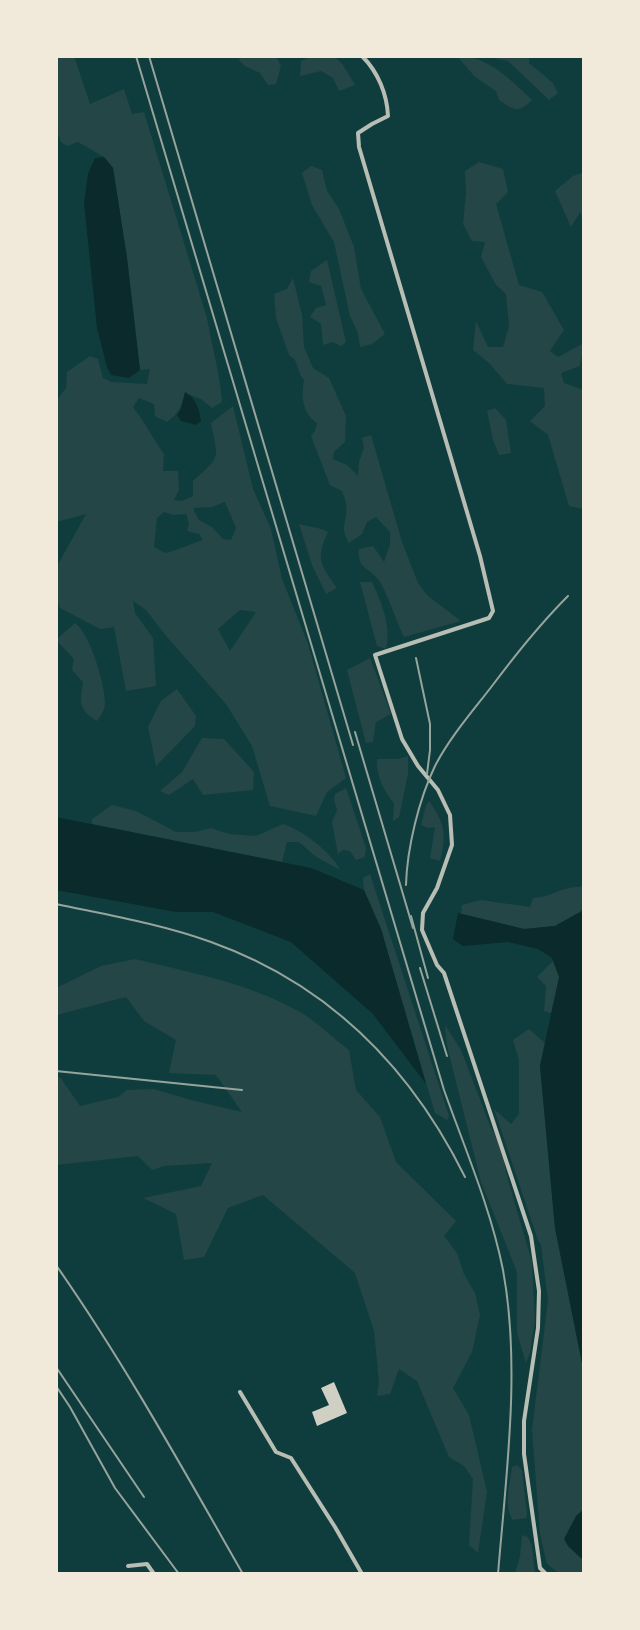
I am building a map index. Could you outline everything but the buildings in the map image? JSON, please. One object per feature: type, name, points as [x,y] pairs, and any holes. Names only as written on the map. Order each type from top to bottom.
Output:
[{"type":"street","points":[[362,56],[382,85],[388,116],[358,133],[359,147],[480,556],[493,611],[489,618],[375,655],[402,739],[418,766],[438,790],[450,815],[452,845],[437,888],[423,913],[422,930],[437,965],[444,973],[531,1236],[539,1291],[538,1328],[524,1421],[524,1454],[540,1568],[546,1574]]},
{"type":"street","points":[[240,1392],[276,1452],[291,1458],[362,1574]]},
{"type":"street","points":[[128,1566],[147,1564],[154,1574]]},
{"type":"shaded area","points":[[56,56],[74,56],[90,104],[124,89],[132,114],[144,112],[207,318],[222,402],[212,408],[201,399],[185,393],[179,409],[167,422],[155,416],[154,404],[139,398],[133,407],[164,454],[163,471],[178,471],[179,490],[174,500],[182,501],[193,496],[193,481],[216,456],[211,423],[233,406],[253,489],[271,529],[282,579],[308,644],[346,778],[327,792],[316,816],[270,806],[252,746],[226,704],[146,610],[133,601],[135,613],[153,638],[156,686],[126,691],[114,627],[100,629],[60,608],[56,596],[56,568],[86,514],[56,522],[56,405],[66,388],[67,372],[90,356],[98,359],[103,378],[111,382],[147,384],[150,369],[140,370],[113,168],[104,157],[78,142],[67,146],[61,142],[56,130]],"holes":[[[225,502],[236,528],[231,540],[223,539],[212,527],[199,520],[194,511],[194,508],[212,507]],[[164,512],[186,514],[189,523],[187,531],[199,534],[203,540],[165,553],[154,547],[157,518]],[[240,610],[256,612],[230,651],[218,629]]]},
{"type":"shaded area","points":[[241,56],[276,56],[281,66],[276,84],[268,85],[260,73],[239,60]]},
{"type":"shaded area","points":[[312,56],[334,56],[355,85],[339,91],[333,78],[321,71],[300,76],[301,61]]},
{"type":"shaded area","points":[[459,56],[490,65],[532,100],[516,109],[499,100],[496,91],[474,76]]},
{"type":"shaded area","points":[[484,56],[529,56],[529,63],[553,83],[558,93],[549,100],[508,61]]},
{"type":"shaded area","points":[[104,157],[113,168],[140,370],[129,378],[111,375],[97,328],[84,203],[88,174],[95,158]]},
{"type":"shaded area","points":[[479,162],[503,169],[508,192],[496,204],[519,285],[542,292],[564,330],[550,351],[558,357],[584,343],[580,366],[561,373],[564,383],[584,390],[584,509],[569,506],[548,435],[530,421],[545,406],[544,388],[507,384],[473,350],[476,321],[488,347],[503,347],[509,326],[506,294],[496,285],[481,257],[485,242],[472,241],[463,224],[465,171]]},
{"type":"shaded area","points":[[311,166],[322,170],[327,191],[339,209],[354,247],[361,289],[385,334],[372,344],[360,347],[334,242],[312,205],[302,173]]},
{"type":"shaded area","points":[[584,172],[584,222],[580,212],[571,227],[555,191],[573,176]]},
{"type":"shaded area","points":[[327,260],[346,342],[341,346],[333,342],[323,345],[321,324],[310,317],[316,308],[326,305],[321,286],[309,282],[311,271]]},
{"type":"shaded area","points":[[293,278],[302,315],[304,347],[313,368],[329,378],[346,416],[345,442],[334,452],[333,459],[347,465],[358,476],[364,448],[362,438],[371,435],[402,542],[418,583],[428,596],[461,621],[404,637],[381,583],[362,564],[359,556],[359,549],[373,546],[384,562],[390,545],[390,532],[376,517],[367,522],[362,534],[349,543],[346,537],[346,501],[342,491],[330,485],[311,436],[317,423],[306,409],[304,380],[295,360],[289,355],[276,318],[274,294],[287,289]]},
{"type":"shaded area","points":[[185,392],[198,408],[201,421],[196,425],[181,421],[177,415]]},
{"type":"shaded area","points":[[495,408],[506,420],[511,453],[499,455],[493,440],[487,411]]},
{"type":"shaded area","points":[[299,524],[328,532],[322,549],[322,562],[337,588],[326,594],[312,565]]},
{"type":"shaded area","points":[[360,582],[372,582],[379,598],[387,623],[386,649],[377,646]]},
{"type":"shaded area","points":[[75,623],[91,648],[102,684],[105,706],[97,721],[83,709],[83,682],[72,670],[74,659],[56,640]]},
{"type":"shaded area","points":[[370,658],[391,714],[376,722],[373,742],[366,743],[347,670]]},
{"type":"shaded area","points":[[177,689],[196,716],[195,726],[156,766],[148,727],[161,701]]},
{"type":"shaded area","points":[[202,738],[224,739],[254,772],[253,790],[203,795],[193,779],[169,795],[160,791],[182,772]]},
{"type":"shaded area","points":[[408,756],[408,774],[399,817],[393,821],[394,803],[381,783],[377,759]]},
{"type":"shaded area","points":[[346,788],[366,848],[365,857],[356,860],[350,851],[343,850],[338,854],[332,822],[337,810],[335,794]]},
{"type":"shaded area","points":[[429,801],[443,830],[440,861],[430,858],[435,827],[421,825]]},
{"type":"shaded area","points":[[112,805],[136,811],[176,832],[211,828],[229,834],[256,836],[283,824],[315,842],[340,870],[315,856],[299,842],[287,842],[282,862],[92,824],[92,819]]},
{"type":"shaded area","points":[[56,817],[311,868],[364,890],[381,929],[426,1084],[373,1014],[291,942],[213,912],[176,912],[56,890]]},
{"type":"shaded area","points":[[370,874],[449,1116],[447,1120],[435,1113],[381,929],[364,890],[363,878]]},
{"type":"shaded area","points":[[584,883],[584,906],[580,912],[555,926],[524,929],[461,914],[462,905],[481,900],[530,907],[533,898],[580,887]]},
{"type":"shaded area","points":[[584,908],[584,1373],[555,1228],[540,1066],[559,977],[552,958],[538,949],[508,942],[463,946],[453,939],[458,913],[524,929],[555,926]]},
{"type":"shaded area","points":[[135,959],[261,993],[319,1025],[349,1050],[356,1090],[380,1117],[396,1162],[456,1221],[444,1236],[457,1253],[475,1293],[480,1315],[472,1352],[453,1388],[469,1415],[487,1492],[478,1553],[469,1545],[473,1479],[464,1466],[449,1457],[417,1381],[399,1369],[390,1394],[377,1396],[379,1382],[374,1331],[355,1273],[263,1195],[228,1208],[204,1257],[184,1260],[176,1214],[143,1198],[201,1186],[212,1163],[164,1166],[152,1170],[138,1156],[56,1165],[56,1077],[60,1077],[80,1106],[118,1097],[127,1090],[154,1089],[242,1112],[216,1075],[169,1073],[176,1040],[144,1021],[126,997],[56,1015],[56,988],[101,966]]},
{"type":"shaded area","points":[[553,961],[560,978],[551,1013],[544,1011],[546,986],[537,977]]},
{"type":"shaded area","points":[[445,1025],[461,1050],[491,1128],[500,1142],[532,1262],[535,1321],[526,1363],[517,1333],[517,1272],[481,1182],[447,1046]]},
{"type":"shaded area","points":[[529,1029],[545,1043],[540,1066],[555,1228],[584,1373],[584,1509],[576,1516],[584,1574],[560,1574],[547,1564],[540,1534],[532,1430],[548,1300],[541,1245],[494,1109],[511,1124],[519,1114],[519,1060],[513,1040]]},
{"type":"shaded area","points":[[517,1465],[522,1470],[527,1514],[526,1518],[513,1520],[508,1508],[508,1495],[512,1467]]},
{"type":"shaded area","points":[[584,1509],[583,1560],[564,1539],[576,1516]]},
{"type":"shaded area","points":[[522,1535],[528,1537],[532,1546],[535,1574],[515,1574]]},
{"type":"railway","points":[[136,56],[444,1090],[498,1247],[511,1345],[508,1460],[498,1574]]},
{"type":"railway","points":[[149,56],[353,745]]},
{"type":"railway","points":[[406,885],[411,840],[419,808],[441,755],[519,651],[568,596]]},
{"type":"railway","points":[[416,658],[430,724],[427,774]]},
{"type":"railway","points":[[355,732],[413,928]]},
{"type":"railway","points":[[56,904],[134,920],[211,942],[292,981],[328,1006],[391,1065],[419,1099],[465,1177]]},
{"type":"railway","points":[[411,916],[428,978]]},
{"type":"railway","points":[[420,968],[447,1056]]},
{"type":"railway","points":[[56,1071],[242,1090]]},
{"type":"railway","points":[[56,1265],[130,1379],[243,1574]]},
{"type":"railway","points":[[56,1367],[144,1497]]},
{"type":"railway","points":[[56,1386],[115,1488],[179,1574]]}]
